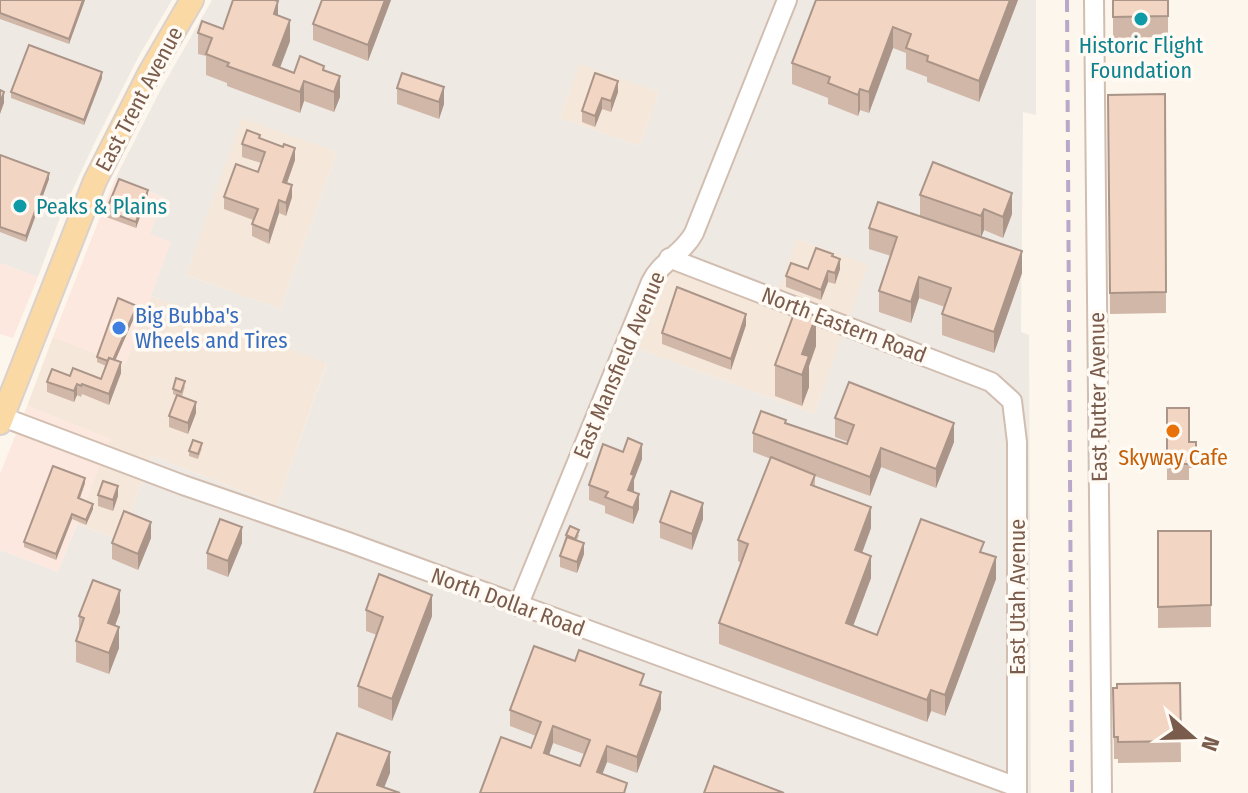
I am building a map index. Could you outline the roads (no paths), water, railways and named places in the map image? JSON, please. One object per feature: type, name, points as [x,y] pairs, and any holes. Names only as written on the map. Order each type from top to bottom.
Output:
[{"type":"main road","name":"East Trent Avenue","points":[[1,419],[95,181],[149,74],[192,0]]},
{"type":"street","name":"East Mansfield Avenue","points":[[518,606],[651,282],[658,268],[685,247],[694,233],[787,0]]},
{"type":"street","name":"East Rutter Avenue","points":[[1094,0],[1102,793]]},
{"type":"street","name":"North Eastern Road","points":[[669,258],[991,382],[1012,401]]},
{"type":"street","name":"East Utah Avenue","points":[[1012,401],[1017,442],[1017,790]]},
{"type":"street","name":"North Dollar Road","points":[[1,419],[1017,790]]},
{"type":"railway","points":[[1067,0],[1072,793]]},
{"type":"place","name":"Historic Flight Foundation","points":[[1141,19]]},
{"type":"place","name":"Peaks & Plains","points":[[20,206]]},
{"type":"place","name":"Big Bubba's Wheels and Tires","points":[[119,328]]},
{"type":"place","name":"Skyway Cafe","points":[[1173,431]]}]
